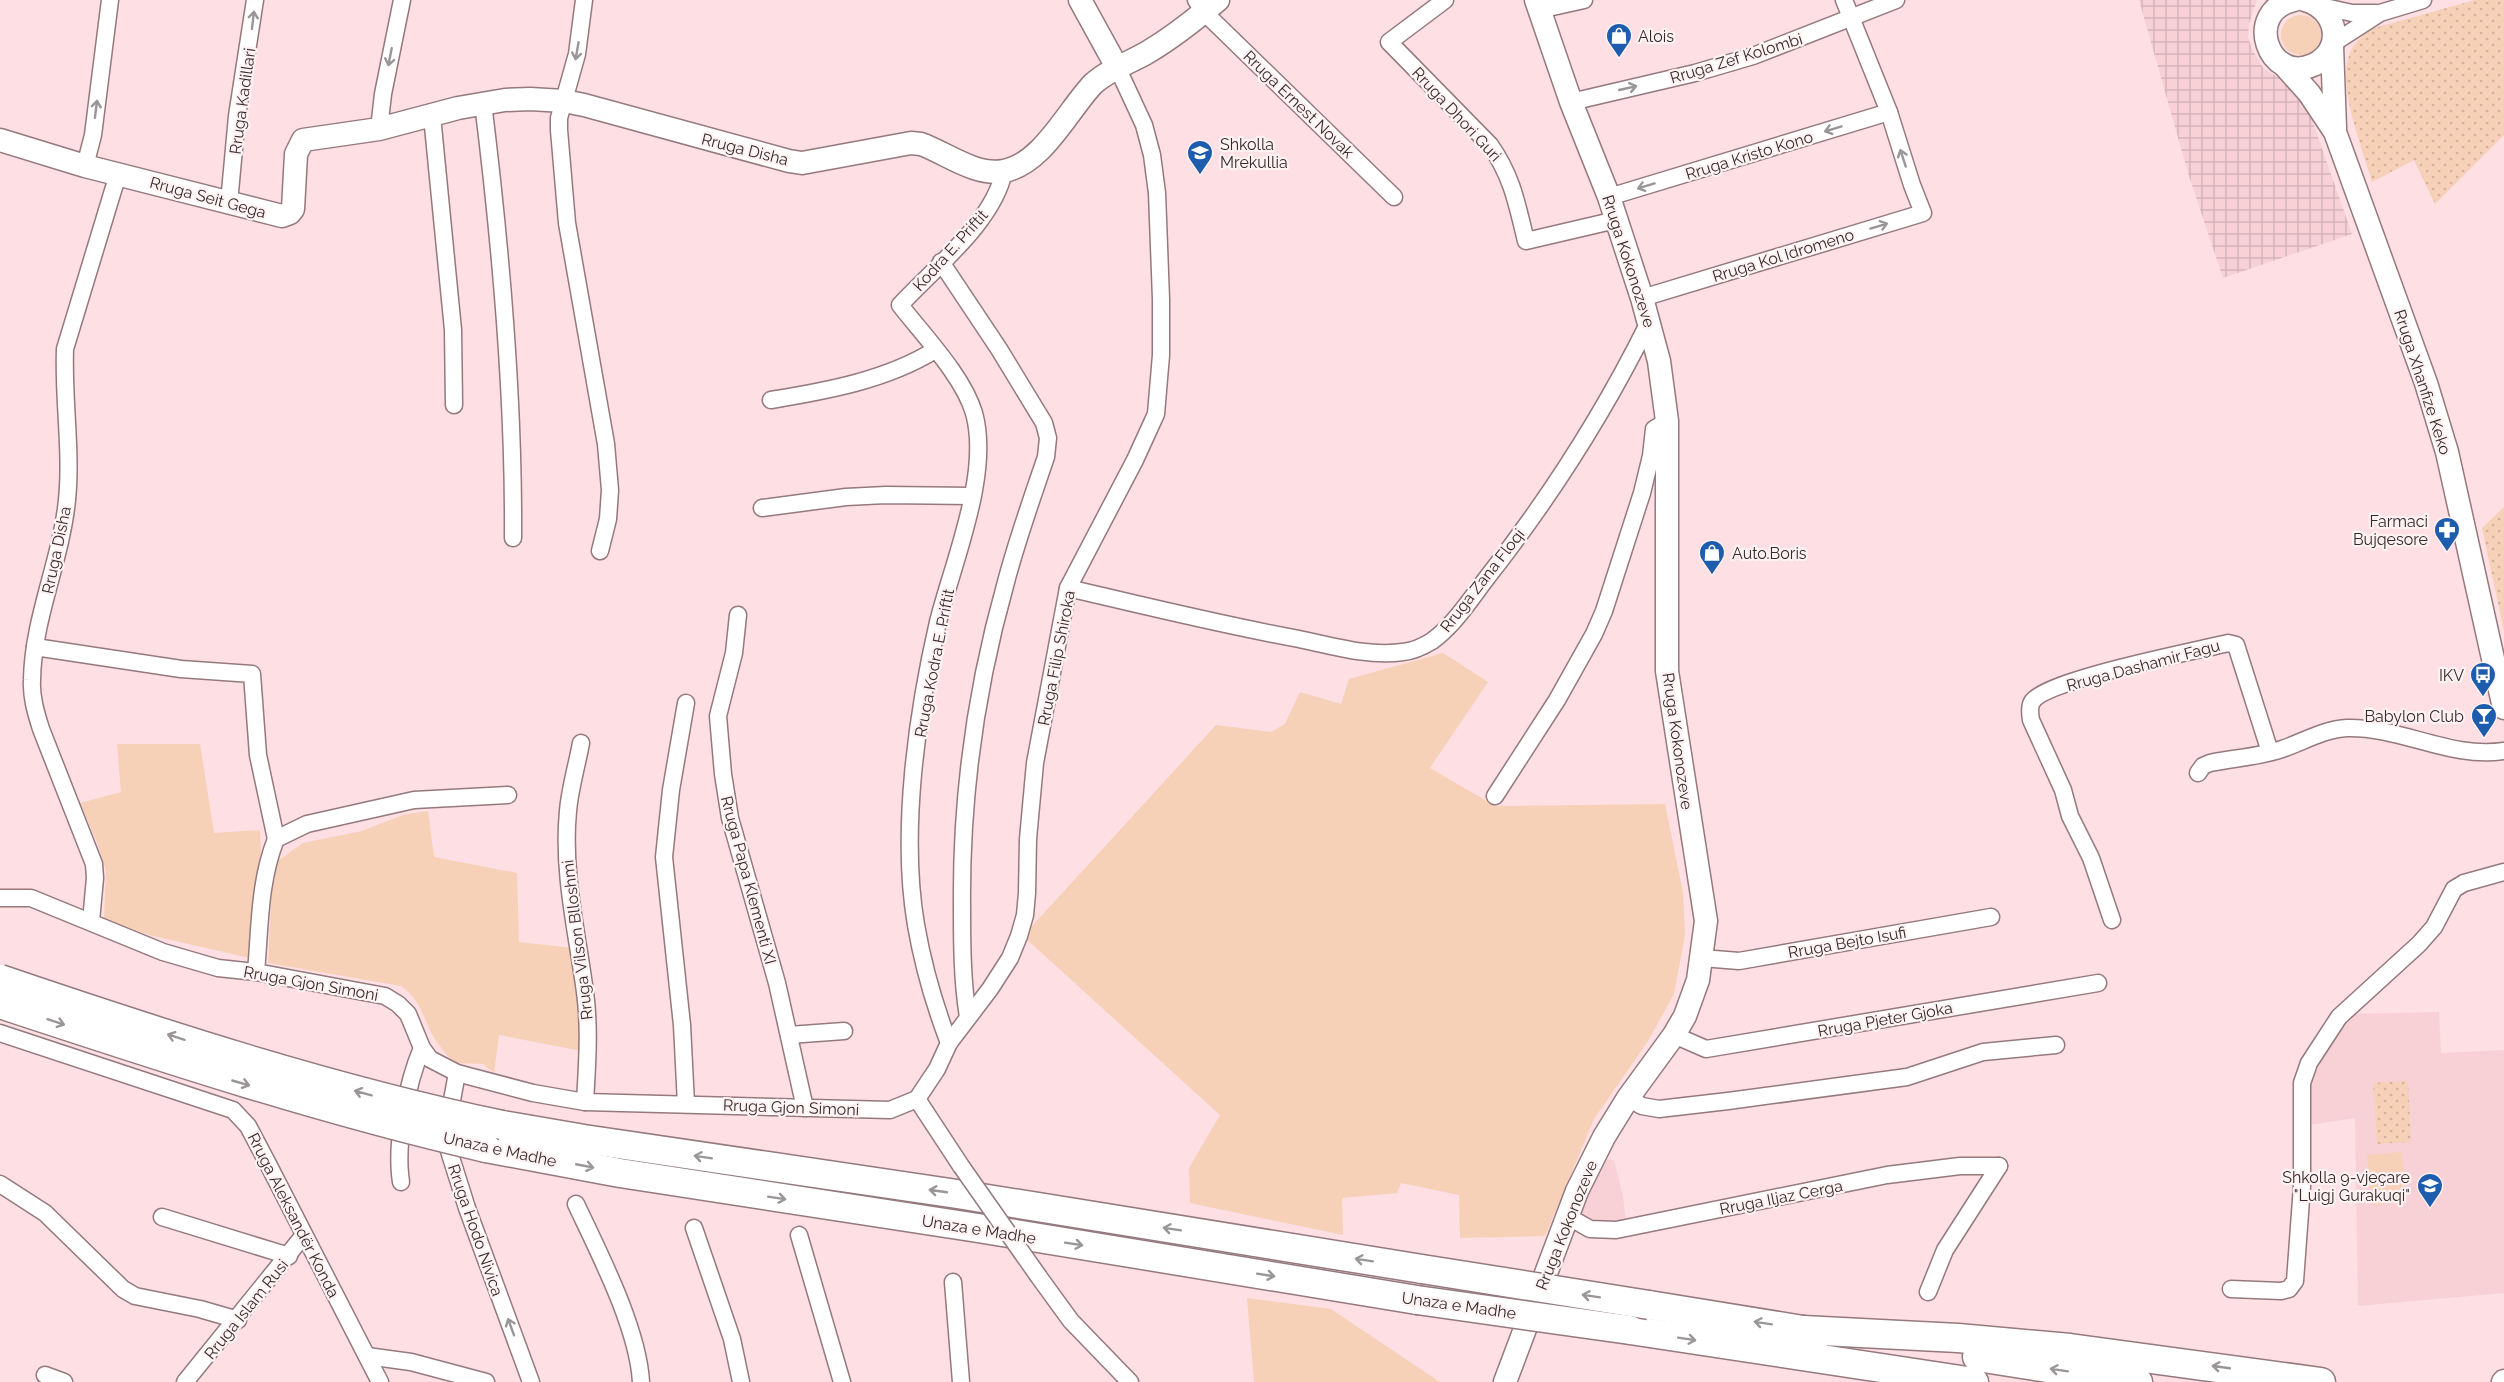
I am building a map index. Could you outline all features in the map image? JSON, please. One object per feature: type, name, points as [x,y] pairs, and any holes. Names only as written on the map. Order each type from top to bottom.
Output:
[{"type":"highway","name":"Unaza e Madhe","points":[[0,979],[231,1055],[418,1107],[494,1136],[631,1175],[978,1228],[1417,1300],[1974,1382]]},
{"type":"highway","name":"Unaza e Madhe","points":[[0,1004],[214,1075],[394,1127],[494,1136],[584,1139],[968,1196],[1803,1330]]},
{"type":"highway","points":[[1803,1330],[2138,1382]]},
{"type":"highway","points":[[1803,1330],[1958,1338],[2070,1348],[2320,1382]]},
{"type":"highway","points":[[1847,1364],[1909,1382]]},
{"type":"street","points":[[85,166],[93,135],[110,0]]},
{"type":"street","name":"Rruga Kadillari","points":[[229,202],[237,117],[255,0]]},
{"type":"street","points":[[379,129],[385,83],[402,0]]},
{"type":"street","points":[[584,0],[577,54],[564,101],[559,130],[567,223],[606,444],[610,490],[608,519],[600,551]]},
{"type":"street","points":[[1080,0],[1118,69]]},
{"type":"street","name":"Rruga Dhori Guri","points":[[1445,0],[1389,42],[1490,145],[1504,164],[1527,241],[1616,220]]},
{"type":"street","points":[[1537,5],[1584,0]]},
{"type":"street","points":[[1844,0],[1889,112]]},
{"type":"street","name":"Rruga Zef Kolombi","points":[[1571,102],[1695,73],[1753,56],[1805,37],[1850,16],[1896,0]]},
{"type":"street","points":[[2268,11],[2294,0]]},
{"type":"street","points":[[2283,64],[2302,68],[2312,66],[2320,61],[2332,45],[2380,13],[2422,0]]},
{"type":"street","points":[[2314,3],[2352,13],[2380,13]]},
{"type":"street","name":"Rruga Xhanfize Keko","points":[[2314,3],[2332,23],[2335,132]]},
{"type":"street","points":[[1004,171],[1026,161],[1039,149],[1101,77],[1150,51],[1206,4]]},
{"type":"street","name":"Rruga Ernest Novak","points":[[1206,4],[1394,197]]},
{"type":"street","name":"Rruga Kokonozeve","points":[[1505,1382],[1567,1216],[1590,1162],[1628,1098],[1674,1035],[1693,997],[1702,958],[1706,921],[1667,671],[1666,421],[1659,361],[1642,298],[1609,197],[1571,102],[1537,5]]},
{"type":"street","name":"Rruga Xhanfize Keko","points":[[2268,11],[2266,42],[2275,58],[2309,93],[2335,132],[2384,262],[2439,423],[2504,708]]},
{"type":"street","name":"Rruga Filip Shiroka","points":[[916,1099],[937,1069],[949,1042],[1010,958],[1024,915],[1035,763],[1068,588],[1148,435],[1156,414],[1159,393],[1161,299],[1157,193],[1152,155],[1144,125],[1118,69]]},
{"type":"street","name":"Rruga Disha","points":[[483,104],[530,99],[564,101],[802,163],[911,143],[921,144],[981,170],[1004,171]]},
{"type":"street","points":[[483,104],[500,242],[514,474],[513,538]]},
{"type":"street","name":"Rruga Seit Gega","points":[[6,142],[85,166],[276,215],[286,215],[290,213],[294,204],[296,154],[300,143],[310,138],[379,129],[458,108],[483,104]]},
{"type":"street","name":"Rruga Kristo Kono","points":[[1609,197],[1889,112]]},
{"type":"street","name":"Rruga Kol Idromeno","points":[[1642,298],[1923,213],[1889,112]]},
{"type":"street","points":[[432,116],[453,330],[454,405]]},
{"type":"street","name":"Kodra E. Priftit","points":[[900,305],[993,203],[1000,189],[1004,171]]},
{"type":"street","name":"Rruga Disha","points":[[91,921],[94,864],[41,729],[34,706],[32,681],[35,647],[61,538],[67,501],[68,436],[64,374],[65,349],[118,174]]},
{"type":"street","points":[[941,262],[1025,391],[1044,423],[1048,438],[1046,457],[1006,581],[988,653],[973,731],[964,800],[961,854],[963,976],[968,1017]]},
{"type":"street","name":"Rruga Kodra E. Priftit","points":[[900,305],[963,390],[974,413],[978,437],[978,456],[972,496],[938,622],[924,697],[910,822],[916,924],[933,1000],[949,1042]]},
{"type":"street","name":"Rruga Zana Floqi","points":[[1068,588],[1221,624],[1351,650],[1403,652],[1418,648],[1433,640],[1458,615],[1504,556],[1596,422],[1649,322]]},
{"type":"street","points":[[771,400],[856,382],[922,358],[935,350]]},
{"type":"street","points":[[1496,796],[1557,700],[1594,634],[1604,611],[1642,493],[1652,456],[1654,429],[1666,421]]},
{"type":"street","points":[[762,508],[846,496],[972,496]]},
{"type":"street","name":"Rruga Papa Klementi XI","points":[[738,615],[734,653],[718,716],[721,763],[730,818],[777,983],[805,1108]]},
{"type":"street","name":"Rruga Dashamir Fagu","points":[[2112,920],[2091,858],[2070,816],[2063,790],[2031,720],[2030,710],[2033,701],[2045,692],[2102,673],[2228,643],[2236,645],[2270,752]]},
{"type":"street","points":[[35,647],[181,669],[252,674],[258,755],[276,839],[267,867],[256,972]]},
{"type":"street","points":[[686,703],[671,790],[664,857],[677,967],[686,1104]]},
{"type":"street","points":[[2198,773],[2202,766],[2210,763],[2282,749],[2305,739],[2345,728],[2397,733],[2461,752],[2504,751]]},
{"type":"street","name":"Rruga Vilson Blloshmi","points":[[581,743],[568,808],[567,830],[568,880],[587,1018],[585,1102]]},
{"type":"street","points":[[276,839],[307,824],[414,800],[508,795]]},
{"type":"street","points":[[2231,1289],[2281,1291],[2289,1289],[2295,1281],[2301,1186],[2302,1083],[2309,1063],[2338,1017],[2419,944],[2434,927],[2454,889],[2464,883],[2504,872]]},
{"type":"street","name":"Rruga Gjon Simoni","points":[[0,898],[31,898],[163,952],[218,968],[256,972],[385,996],[408,1014],[422,1048],[430,1059],[457,1073],[533,1093],[585,1102],[890,1110],[916,1099]]},
{"type":"street","name":"Rruga Bejto Isufi","points":[[1702,958],[1739,961],[1991,917]]},
{"type":"street","name":"Rruga Pjeter Gjoka","points":[[1674,1035],[1706,1049],[2098,983]]},
{"type":"street","points":[[789,1035],[844,1031]]},
{"type":"street","name":"Rruga Aleksandër Konda","points":[[0,1033],[233,1110],[248,1126],[380,1382]]},
{"type":"street","points":[[1628,1098],[1641,1106],[1659,1109],[1728,1101],[1907,1077],[1983,1052],[2056,1045]]},
{"type":"street","points":[[401,1182],[398,1161],[412,1072],[422,1048]]},
{"type":"street","name":"Rruga Hodo Nivica","points":[[457,1073],[448,1122],[449,1151],[466,1208],[531,1382]]},
{"type":"street","points":[[916,1099],[1071,1321],[1130,1382]]},
{"type":"street","name":"Rruga Iljaz Cerga","points":[[1567,1216],[1590,1229],[1616,1230],[1887,1175],[1960,1166],[1999,1166],[1945,1250],[1928,1292]]},
{"type":"street","points":[[0,1184],[45,1213],[123,1289],[135,1296],[200,1309],[238,1320]]},
{"type":"street","points":[[576,1204],[607,1271],[631,1336],[641,1382]]},
{"type":"street","points":[[162,1216],[289,1256]]},
{"type":"street","points":[[694,1228],[732,1339],[741,1382]]},
{"type":"street","name":"Rruga Islam Rusi","points":[[196,1378],[304,1235]]},
{"type":"street","points":[[799,1235],[842,1382]]},
{"type":"street","points":[[953,1282],[961,1382]]},
{"type":"street","points":[[367,1356],[411,1362],[486,1382]]},
{"type":"street","points":[[45,1376],[64,1382]]},
{"type":"shaded area","points":[[2139,0],[2257,0],[2249,24],[2248,37],[2252,49],[2264,69],[2290,84],[2305,100],[2352,234],[2223,278],[2188,173]]},
{"type":"shaded area","points":[[2475,0],[2504,0],[2504,135],[2435,204],[2414,160],[2372,182],[2348,99],[2347,67],[2352,49],[2371,29]]},
{"type":"shaded area","points":[[2301,15],[2315,21],[2321,35],[2315,49],[2301,55],[2287,49],[2281,35],[2287,21]]},
{"type":"shaded area","points":[[2504,507],[2504,631],[2482,528]]},
{"type":"shaded area","points":[[1443,653],[1488,682],[1430,768],[1495,806],[1665,804],[1683,893],[1685,935],[1674,994],[1648,1041],[1594,1119],[1545,1236],[1460,1238],[1459,1195],[1401,1183],[1397,1193],[1342,1198],[1343,1235],[1190,1203],[1189,1168],[1220,1115],[1023,936],[1216,725],[1271,732],[1285,724],[1300,692],[1341,704],[1349,679]]},
{"type":"shaded area","points":[[117,744],[200,744],[214,833],[260,830],[261,858],[250,958],[149,935],[104,918],[106,871],[97,842],[80,803],[121,792]]},
{"type":"shaded area","points":[[428,811],[434,857],[517,873],[519,942],[572,948],[582,1051],[499,1035],[494,1073],[483,1064],[454,1063],[433,1036],[413,997],[401,986],[268,963],[273,871],[279,860],[303,843],[362,831],[403,815]]},
{"type":"shaded area","name":"Shkolla 9-vjeçare \"Luigj Gurakuqi\"","points":[[2439,1012],[2441,1053],[2504,1050],[2504,1293],[2358,1306],[2355,1118],[2310,1125],[2307,1105],[2308,1073],[2352,1014]]},
{"type":"shaded area","points":[[2408,1081],[2411,1142],[2377,1144],[2373,1083]]},
{"type":"shaded area","points":[[2402,1152],[2406,1202],[2371,1205],[2367,1155]]},
{"type":"shaded area","points":[[1603,1160],[1614,1160],[1623,1196],[1626,1222],[1592,1225],[1580,1215]]},
{"type":"shaded area","points":[[1247,1298],[1331,1309],[1440,1382],[1254,1382]]},
{"type":"place","name":"Alois","points":[[1619,59]]},
{"type":"place","name":"Shkolla Mrekullia","points":[[1200,176]]},
{"type":"place","name":"Farmaci Bujqesore","points":[[2447,553]]},
{"type":"place","name":"Auto.Boris","points":[[1712,576]]},
{"type":"place","name":"IKV","points":[[2483,698]]},
{"type":"place","name":"Babylon Club","points":[[2484,739]]},
{"type":"place","name":"Shkolla 9-vjeçare \"Luigj Gurakuqi\"","points":[[2430,1209]]}]
